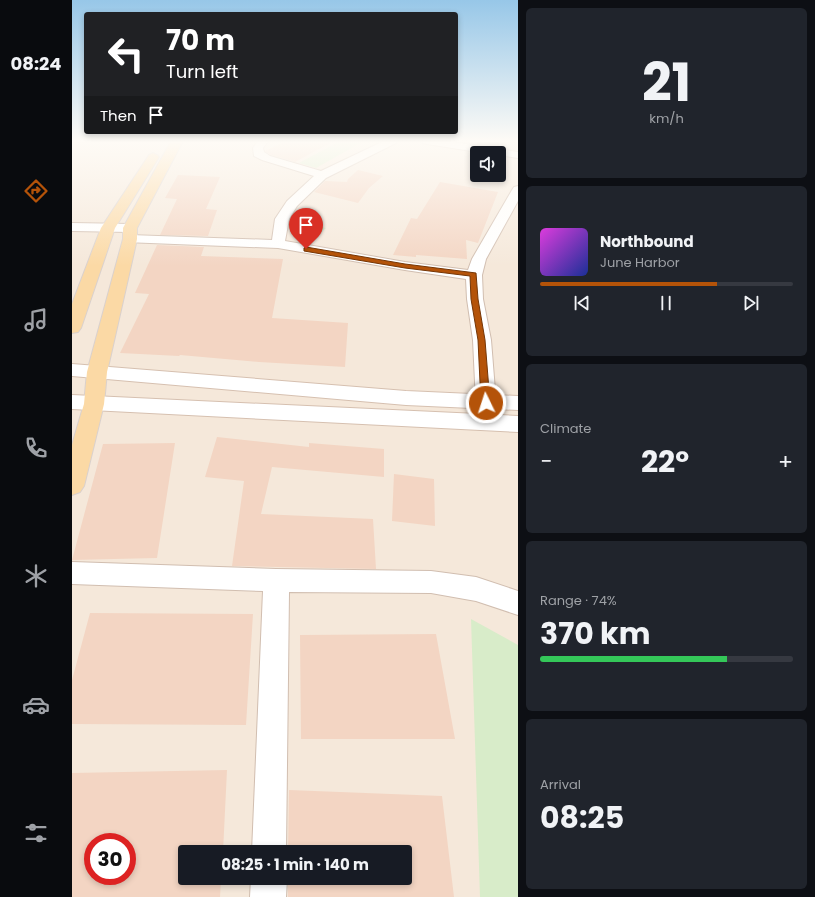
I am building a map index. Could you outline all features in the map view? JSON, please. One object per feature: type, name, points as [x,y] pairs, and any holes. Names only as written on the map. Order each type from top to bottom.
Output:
[{"type":"main road","points":[[72,328],[108,228],[137,183]]},
{"type":"main road","points":[[72,486],[94,404],[97,372],[130,233],[156,183]]},
{"type":"main road","points":[[72,370],[349,394],[486,403],[518,403]]},
{"type":"main road","points":[[72,402],[518,424]]},
{"type":"street","points":[[278,244],[282,219],[292,204],[314,183]]},
{"type":"street","points":[[486,403],[482,340],[475,299],[474,275],[479,259],[516,197]]},
{"type":"street","points":[[72,227],[108,228],[130,233],[278,244],[405,266],[474,275]]},
{"type":"street","points":[[72,573],[276,580],[431,582],[476,589],[518,603]]},
{"type":"street","points":[[269,845],[276,580]]},
{"type":"street","points":[[268,897],[269,885]]},
{"type":"shaded area","points":[[72,183],[518,183],[518,897],[72,897]]},
{"type":"green space","points":[[307,223],[326,228],[314,239],[295,234]]},
{"type":"green space","points":[[471,619],[518,645],[518,897],[480,897]]},
{"type":"building","points":[[174,183],[217,183],[206,209],[217,210],[208,236],[160,235],[177,199],[165,198]]},
{"type":"building","points":[[323,183],[375,183],[369,188],[358,203],[314,192]]},
{"type":"building","points":[[439,183],[498,192],[478,243],[466,240],[467,259],[416,255],[416,257],[393,255],[411,218],[417,219]]},
{"type":"building","points":[[157,245],[204,247],[201,256],[283,259],[272,318],[348,323],[345,367],[259,362],[180,355],[120,353],[149,294],[135,293]]},
{"type":"building","points":[[217,437],[309,447],[309,443],[384,449],[384,477],[272,467],[261,514],[373,519],[376,569],[232,566],[244,481],[205,477]]},
{"type":"building","points":[[175,443],[157,558],[72,560],[103,444]]},
{"type":"building","points":[[394,474],[434,479],[435,526],[392,521]]},
{"type":"building","points":[[90,613],[253,614],[246,725],[72,724],[72,680]]},
{"type":"building","points":[[436,634],[455,739],[301,739],[300,635]]},
{"type":"building","points":[[227,770],[223,845],[178,845],[178,885],[221,885],[220,897],[72,897],[72,773]]},
{"type":"building","points":[[289,790],[442,796],[454,897],[288,897],[288,885],[412,885],[412,845],[288,845]]},
{"type":"route","points":[[306,249],[405,266],[474,275],[475,299],[482,340],[486,403]]}]
